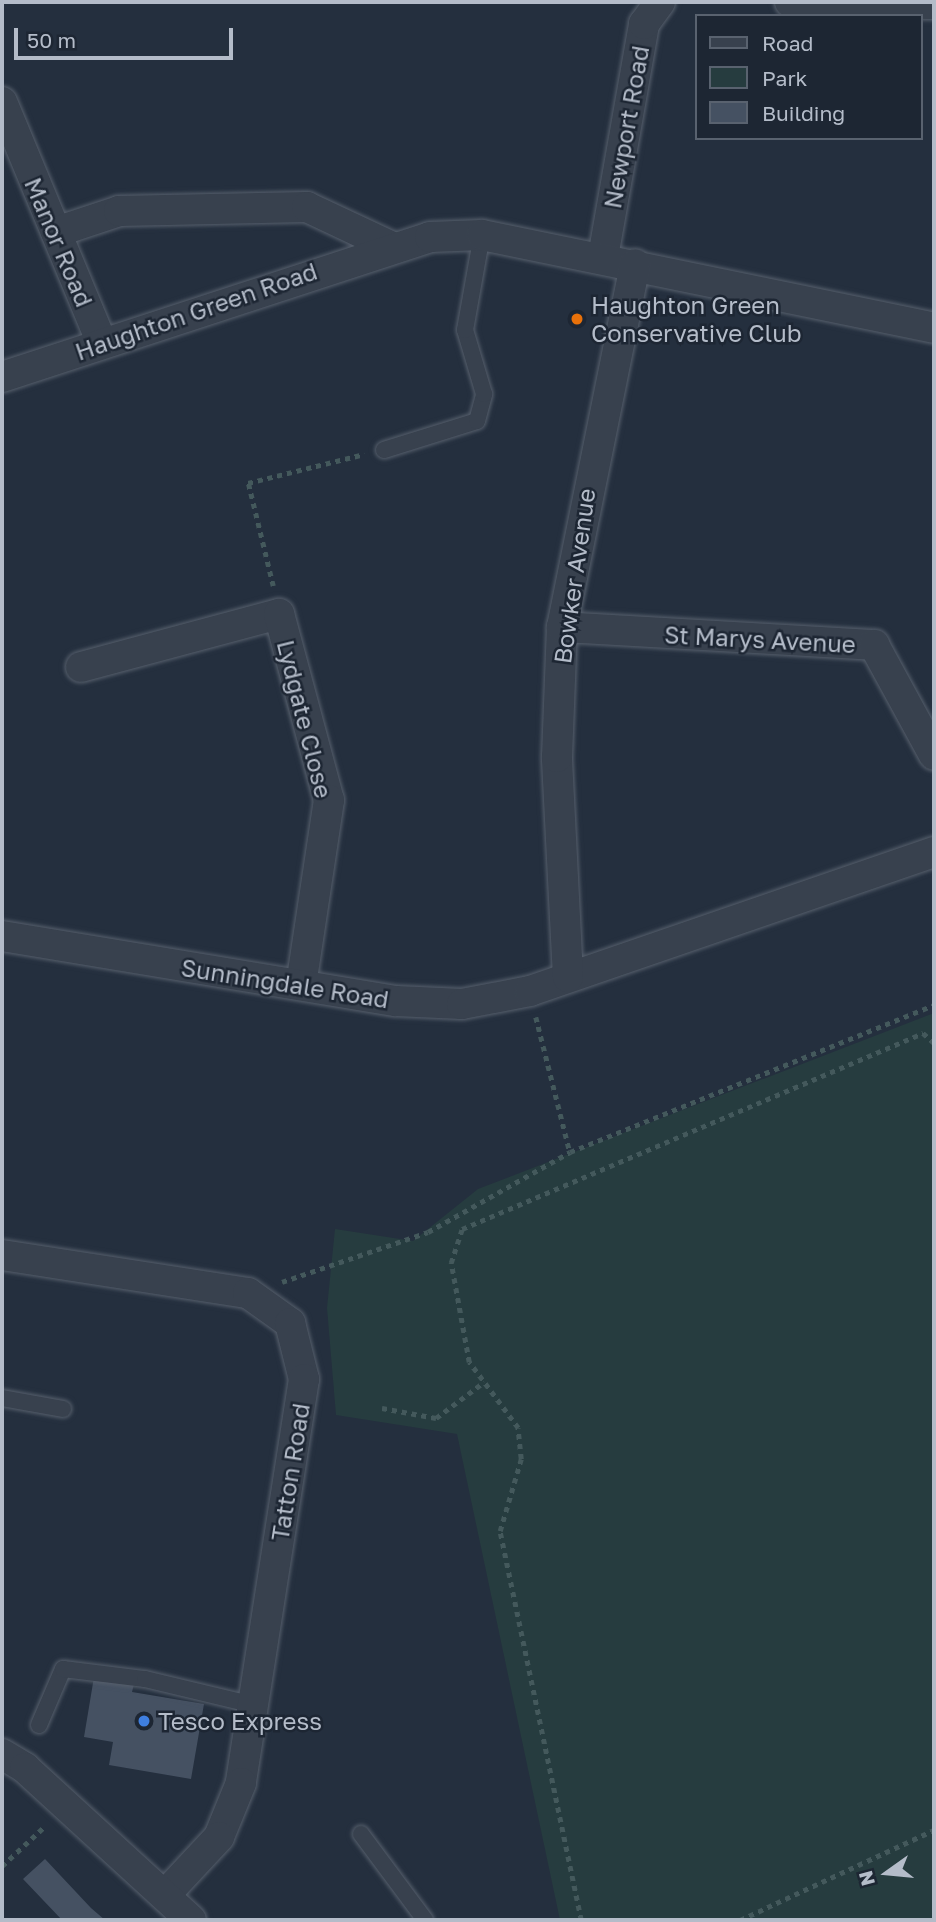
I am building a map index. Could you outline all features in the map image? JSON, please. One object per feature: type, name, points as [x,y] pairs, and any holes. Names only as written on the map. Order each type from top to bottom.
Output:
[{"type":"street","name":"Newport Road","points":[[603,257],[644,24],[660,2]]},
{"type":"street","points":[[790,2],[934,4]]},
{"type":"street","name":"Manor Road","points":[[2,102],[102,343]]},
{"type":"street","points":[[56,232],[119,211],[307,207],[390,246]]},
{"type":"street","name":"Haughton Green Road","points":[[2,377],[390,246],[482,235],[603,257],[934,328]]},
{"type":"street","name":"Bowker Avenue","points":[[568,977],[556,757],[562,627],[635,264]]},
{"type":"street","name":"Lydgate Close","points":[[81,667],[279,614],[329,800],[301,985]]},
{"type":"street","name":"St Marys Avenue","points":[[562,627],[874,645],[934,755]]},
{"type":"street","points":[[568,977],[934,852]]},
{"type":"street","name":"Sunningdale Road","points":[[2,936],[396,1001],[462,1004],[530,990],[568,977]]},
{"type":"street","name":"Tatton Road","points":[[2,1255],[248,1293],[290,1322],[304,1378],[241,1783],[219,1837],[165,1895]]},
{"type":"street","points":[[2,1754],[25,1768],[191,1920]]},
{"type":"lane","points":[[384,450],[477,421],[484,394],[466,330],[482,235]]},
{"type":"lane","points":[[2,1398],[63,1409]]},
{"type":"lane","points":[[39,1724],[63,1669],[145,1679],[254,1705]]},
{"type":"lane","points":[[361,1834],[425,1920]]},
{"type":"path","points":[[279,614],[248,483],[384,450]]},
{"type":"path","points":[[530,990],[570,1152]]},
{"type":"path","points":[[248,1293],[428,1232],[570,1152],[934,1005]]},
{"type":"path","points":[[581,1920],[500,1531],[521,1459],[518,1429],[469,1362],[451,1263],[462,1229],[485,1214],[922,1033],[934,1043]]},
{"type":"path","points":[[382,1408],[436,1418],[484,1382]]},
{"type":"path","points":[[2,1866],[44,1826]]},
{"type":"path","points":[[740,1920],[934,1830]]},
{"type":"green space","points":[[934,1013],[934,1920],[560,1920],[457,1434],[336,1415],[327,1308],[335,1229],[413,1241],[478,1189]]},
{"type":"building","name":"Tesco Express","points":[[94,1677],[134,1684],[132,1692],[204,1704],[191,1779],[109,1765],[113,1742],[84,1737]]},
{"type":"building","points":[[45,1859],[105,1920],[62,1920],[23,1879]]},
{"type":"place","name":"Haughton Green Conservative Club","points":[[577,319]]},
{"type":"place","name":"Tesco Express","points":[[144,1721]]}]
